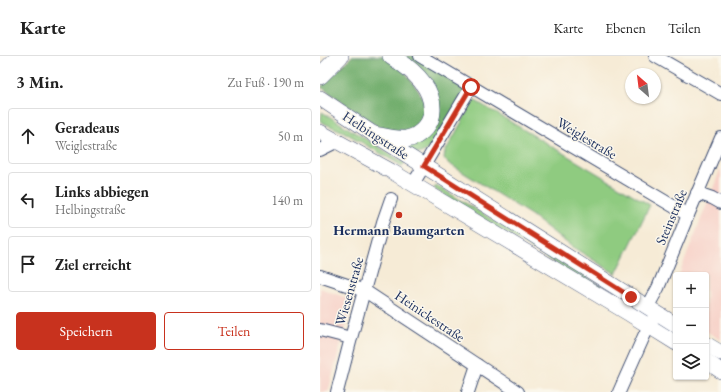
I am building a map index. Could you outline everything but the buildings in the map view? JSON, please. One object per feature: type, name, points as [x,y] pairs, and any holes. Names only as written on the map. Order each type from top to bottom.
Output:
[{"type":"highway","points":[[320,76],[340,56]]},
{"type":"highway","points":[[375,135],[397,139],[410,138],[424,130],[428,125],[432,114],[431,101],[422,82],[410,70],[391,56]]},
{"type":"main road","name":"Helbingstraße","points":[[320,98],[375,135],[673,323]]},
{"type":"main road","name":"Helbingstraße","points":[[320,132],[392,171],[673,341]]},
{"type":"main road","points":[[709,346],[721,353]]},
{"type":"main road","points":[[709,364],[721,371]]},
{"type":"street","name":"Weiglestraße","points":[[420,56],[688,215]]},
{"type":"street","points":[[655,56],[721,94]]},
{"type":"street","points":[[413,184],[471,87]]},
{"type":"street","name":"Steinstraße","points":[[619,392],[649,327],[658,288],[721,138]]},
{"type":"street","points":[[320,150],[338,141]]},
{"type":"street","points":[[698,193],[721,203]]},
{"type":"street","name":"Wiesenstraße","points":[[337,392],[383,222],[391,199]]},
{"type":"street","name":"Heinickestraße","points":[[320,276],[365,291],[518,392]]},
{"type":"street","points":[[320,330],[351,338]]},
{"type":"street","points":[[468,392],[477,366]]},
{"type":"shaded area","points":[[721,168],[721,340],[709,333],[709,272],[680,272]]},
{"type":"shaded area","points":[[320,288],[349,299],[352,302],[328,392],[320,392]]},
{"type":"green space","points":[[352,56],[384,56],[406,73],[424,99],[423,119],[408,133],[382,130],[321,87]]},
{"type":"green space","points":[[401,56],[415,56],[461,84],[465,92],[442,131],[434,125],[436,116]]},
{"type":"green space","points":[[474,100],[650,205],[616,274],[571,246],[531,215],[448,163],[444,158],[445,152]]},
{"type":"green space","points":[[322,112],[405,163],[402,166],[344,132],[321,122]]},
{"type":"green space","points":[[434,125],[442,131],[432,146],[426,151],[417,154],[403,145]]},
{"type":"green space","points":[[436,185],[624,300],[621,304],[434,189]]},
{"type":"place","name":"Hermann Baumgarten","points":[[399,215]]},
{"type":"route","points":[[471,87],[424,166],[631,297]]}]
